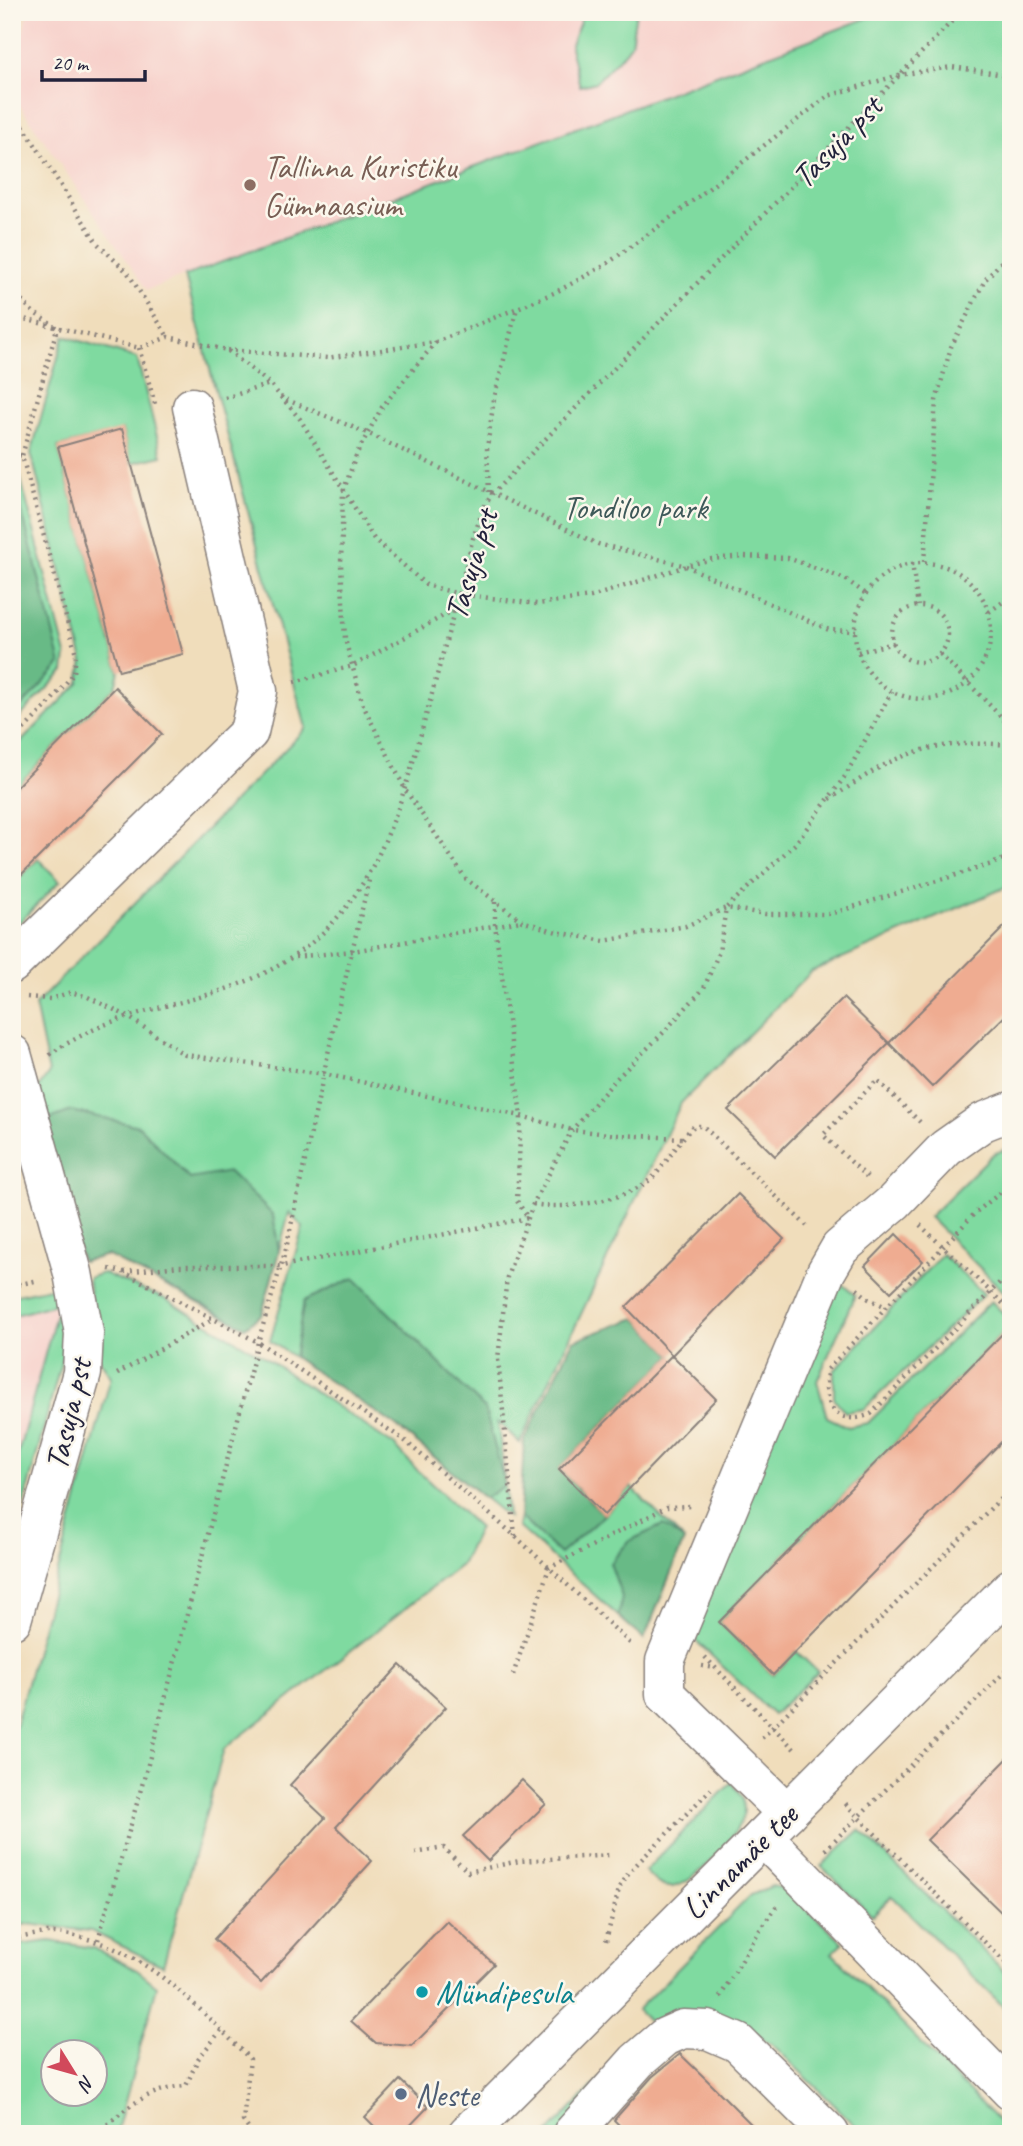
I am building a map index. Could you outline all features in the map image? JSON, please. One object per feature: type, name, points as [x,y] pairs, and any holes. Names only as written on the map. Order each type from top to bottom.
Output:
[{"type":"street","points":[[17,980],[249,733],[258,691],[192,407]]},
{"type":"street","name":"Tasuja pst","points":[[12,1620],[82,1373],[84,1333],[73,1273],[16,1069]]},
{"type":"street","points":[[1011,1111],[983,1122],[946,1148],[894,1202],[840,1248],[826,1272],[671,1645],[665,1694],[736,1764],[775,1825],[800,1875],[1011,2091]]},
{"type":"street","name":"Linnamäe tee","points":[[467,2134],[1011,1588]]},
{"type":"street","points":[[572,2134],[637,2061],[665,2036],[683,2029],[708,2030],[738,2043],[830,2134]]},
{"type":"path","name":"Tasuja pst","points":[[16,1069],[55,1051],[97,1026],[216,994],[270,972],[307,947],[346,910],[371,872],[406,791],[473,538],[491,493],[961,12]]},
{"type":"path","points":[[12,316],[139,348],[168,337],[227,350],[327,358],[436,342],[555,292],[604,266],[828,96],[899,75],[952,67],[1011,76]]},
{"type":"path","points":[[12,108],[97,243],[128,273],[168,337]]},
{"type":"path","points":[[925,562],[936,401],[951,346],[985,280],[1011,251]]},
{"type":"path","points":[[12,290],[33,312],[57,328]]},
{"type":"path","points":[[491,493],[487,448],[494,399],[517,308]]},
{"type":"path","points":[[12,741],[48,705],[74,673],[76,654],[22,456],[57,328]]},
{"type":"path","points":[[436,342],[382,407],[367,433],[343,492],[341,564],[345,639],[363,705],[406,791],[466,879],[522,921],[557,932],[604,941],[686,926],[726,908],[794,844],[846,775],[892,691]]},
{"type":"path","points":[[227,350],[270,384],[300,419],[374,539],[426,585],[459,594],[537,604],[591,597],[686,566],[743,555],[788,558],[845,579],[866,594]]},
{"type":"path","points":[[279,396],[367,433],[598,544],[686,566],[829,630],[856,631]]},
{"type":"path","points":[[12,454],[22,456]]},
{"type":"path","points":[[925,562],[946,566],[965,576],[980,592],[989,612],[992,631],[989,650],[980,668],[967,683],[952,693],[934,698],[916,699],[880,684],[867,670],[858,652],[856,631],[859,607],[866,594],[878,579],[894,569],[912,563],[925,562]]},
{"type":"path","points":[[912,563],[918,606]]},
{"type":"path","points":[[989,612],[1011,596]]},
{"type":"path","points":[[918,606],[936,611],[947,626],[946,644],[940,654],[935,659],[917,663],[901,654],[894,643],[892,629],[901,613],[918,606]]},
{"type":"path","points":[[258,691],[352,666],[454,610]]},
{"type":"path","points":[[858,652],[894,643]]},
{"type":"path","points":[[940,654],[1009,725]]},
{"type":"path","points":[[1009,725],[1011,717]]},
{"type":"path","points":[[826,802],[900,757],[942,746],[989,743],[1011,745]]},
{"type":"path","points":[[726,908],[765,914],[830,914],[1011,856]]},
{"type":"path","points":[[98,1940],[147,1768],[258,1342],[282,1266],[371,872]]},
{"type":"path","points":[[495,901],[495,925],[521,1116],[517,1200],[528,1218]]},
{"type":"path","points":[[515,1536],[498,1359],[508,1277],[533,1204],[572,1130],[616,1079],[704,988],[719,952],[726,908]]},
{"type":"path","points":[[292,957],[353,951],[522,921]]},
{"type":"path","points":[[17,980],[50,999],[71,992],[88,997],[127,1016],[185,1055],[324,1074],[521,1116],[572,1130],[682,1138]]},
{"type":"path","points":[[533,1204],[551,1208],[590,1204],[636,1189],[655,1175],[694,1126],[703,1126],[836,1255],[845,1277],[869,1299],[886,1307]]},
{"type":"path","points":[[1011,1184],[975,1213],[828,1368],[824,1384],[829,1403],[836,1414],[847,1419],[871,1414],[1011,1271]]},
{"type":"path","points":[[123,1272],[179,1266],[282,1266],[528,1218]]},
{"type":"path","points":[[73,1273],[105,1268],[123,1272],[258,1342],[404,1440],[515,1536],[644,1656],[671,1645],[715,1668],[858,1817],[1011,1968]]},
{"type":"path","points":[[74,1398],[213,1318]]},
{"type":"path","points":[[603,1952],[618,1889],[629,1872],[1011,1489]]},
{"type":"path","points":[[513,1675],[549,1568],[667,1507],[730,1504]]},
{"type":"path","points":[[671,1645],[715,1668]]},
{"type":"path","points":[[683,2029],[723,1995],[761,1928],[800,1875],[1011,1666]]},
{"type":"path","points":[[415,1853],[444,1848],[468,1872],[519,1861],[612,1855]]},
{"type":"path","points":[[12,1939],[53,1933],[98,1940],[143,1964],[186,1996],[250,2059],[243,2121],[252,2134]]},
{"type":"path","points":[[97,2134],[130,2104],[155,2092],[186,2086],[198,2059],[222,2029]]},
{"type":"shaded area","name":"Tallinna Kuristiku Gümnaasium","points":[[28,12],[883,12],[147,290],[12,94],[12,72]]},
{"type":"shaded area","points":[[59,1303],[12,1476],[12,1316]]},
{"type":"green space","points":[[584,12],[636,12],[631,44],[626,51],[596,82],[580,86],[570,47]]},
{"type":"green space","name":"Tondiloo park","points":[[883,12],[1011,12],[1011,885],[812,971],[681,1103],[520,1443],[498,1422],[508,1517],[395,1425],[270,1341],[303,1227],[289,1213],[262,1314],[245,1327],[107,1255],[82,1262],[34,1094],[49,1073],[35,1005],[306,728],[185,276]]},
{"type":"green space","points":[[64,336],[137,358],[162,456],[131,463],[122,430],[58,447],[119,671],[115,687],[12,791],[12,751],[79,683],[83,661],[31,453]]},
{"type":"green space","points":[[12,463],[17,464],[66,655],[64,671],[12,725]]},
{"type":"green space","points":[[12,472],[61,664],[12,717],[12,662],[21,653],[12,626]]},
{"type":"green space","points":[[38,859],[60,881],[12,930],[12,885]]},
{"type":"green space","points":[[71,1111],[139,1126],[190,1179],[229,1172],[273,1215],[279,1251],[262,1314],[245,1327],[107,1255],[82,1262],[42,1122]]},
{"type":"green space","points":[[1011,1147],[1011,1299],[929,1217],[993,1154]]},
{"type":"green space","points":[[942,1254],[984,1294],[864,1409],[845,1412],[834,1398],[834,1371]]},
{"type":"green space","points":[[103,1273],[163,1298],[263,1356],[395,1446],[479,1528],[461,1565],[224,1749],[163,1966],[91,1931],[27,1924],[12,1928],[12,1738],[111,1377],[96,1354],[88,1278]]},
{"type":"green space","points":[[354,1278],[485,1409],[505,1485],[485,1498],[395,1425],[294,1357],[304,1301]]},
{"type":"green space","points":[[838,1281],[855,1295],[817,1381],[827,1417],[848,1427],[868,1423],[991,1301],[1011,1321],[1011,1340],[1003,1333],[719,1622],[773,1675],[796,1651],[818,1672],[773,1715],[689,1634]]},
{"type":"green space","points":[[59,1286],[62,1299],[63,1355],[12,1548],[12,1476],[59,1303],[12,1316],[12,1296]]},
{"type":"green space","points":[[636,1318],[672,1355],[559,1469],[604,1515],[560,1554],[520,1517],[524,1441],[573,1341]]},
{"type":"green space","points":[[631,1487],[684,1540],[644,1639],[518,1527],[520,1517],[560,1554]]},
{"type":"green space","points":[[663,1525],[684,1540],[644,1639],[618,1616],[622,1597],[610,1563],[629,1541]]},
{"type":"green space","points":[[732,1782],[742,1799],[744,1811],[735,1832],[726,1844],[692,1878],[672,1887],[657,1882],[645,1871]]},
{"type":"green space","points":[[860,1830],[1011,1978],[1011,2014],[892,1896],[872,1916],[821,1866]]},
{"type":"green space","points":[[772,1886],[786,1889],[843,1943],[832,1953],[1011,2134],[864,2134],[772,2044],[736,2023],[710,2018],[561,2134],[547,2134],[652,2025],[637,2010],[751,1895]]},
{"type":"green space","points":[[50,1941],[94,1948],[137,1970],[157,1986],[116,2134],[12,2134],[12,1946]]},
{"type":"building","points":[[122,429],[183,654],[119,671],[58,447]]},
{"type":"building","points":[[115,687],[162,734],[12,884],[12,791]]},
{"type":"building","points":[[1011,920],[1011,1010],[932,1087],[889,1043]]},
{"type":"building","points":[[843,998],[889,1043],[775,1156],[728,1110]]},
{"type":"building","points":[[738,1194],[784,1239],[672,1355],[626,1307]]},
{"type":"building","points":[[896,1234],[923,1261],[891,1292],[865,1266]]},
{"type":"building","points":[[1011,1325],[1011,1432],[773,1675],[719,1622]]},
{"type":"building","points":[[672,1355],[716,1399],[604,1515],[559,1469]]},
{"type":"building","points":[[400,1665],[446,1707],[336,1827],[372,1861],[261,1983],[214,1939],[325,1818],[290,1785]]},
{"type":"building","points":[[1011,1755],[1011,1922],[927,1840]]},
{"type":"building","points":[[522,1780],[546,1804],[488,1861],[463,1836]]},
{"type":"building","name":"Mündipesula","points":[[447,1921],[494,1964],[412,2046],[376,2043],[351,2021]]},
{"type":"building","points":[[680,2054],[761,2134],[628,2134],[614,2120],[652,2077]]},
{"type":"building","name":"Neste","points":[[400,2080],[428,2107],[402,2134],[382,2134],[365,2117]]},
{"type":"place","name":"Tallinna Kuristiku Gümnaasium","points":[[250,185]]},
{"type":"place","name":"Mündipesula","points":[[422,1992]]},
{"type":"place","name":"Neste","points":[[401,2094]]}]
